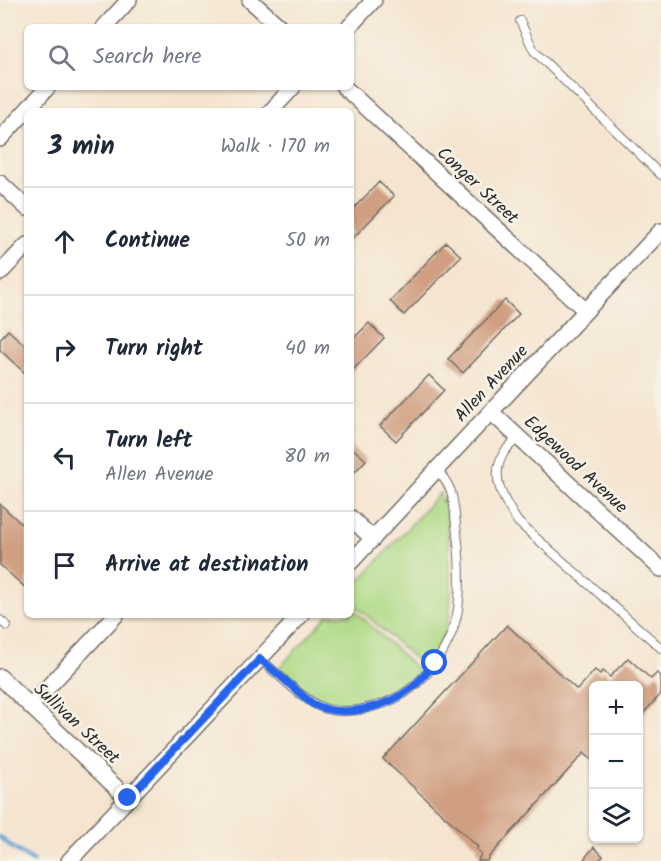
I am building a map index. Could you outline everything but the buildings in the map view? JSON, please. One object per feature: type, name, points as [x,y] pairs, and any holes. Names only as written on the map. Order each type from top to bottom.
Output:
[{"type":"street","points":[[107,24],[129,0]]},
{"type":"street","points":[[250,0],[276,24]]},
{"type":"street","points":[[352,24],[374,0]]},
{"type":"street","points":[[29,108],[45,90]]},
{"type":"street","points":[[274,108],[290,90]]},
{"type":"street","name":"Conger Street","points":[[347,90],[586,311]]},
{"type":"street","points":[[0,139],[24,113]]},
{"type":"street","points":[[0,183],[24,205]]},
{"type":"street","name":"Allen Avenue","points":[[354,559],[661,231]]},
{"type":"street","points":[[0,273],[24,248]]},
{"type":"street","name":"Edgewood Avenue","points":[[491,412],[661,568]]},
{"type":"street","points":[[354,521],[373,539]]},
{"type":"street","points":[[30,706],[113,618]]},
{"type":"street","points":[[69,861],[299,618]]},
{"type":"street","name":"Sullivan Street","points":[[0,677],[128,798]]},
{"type":"lane","points":[[520,21],[534,51],[661,175]]},
{"type":"lane","points":[[518,437],[504,453],[498,467],[497,481],[506,504],[518,522],[661,648]]},
{"type":"lane","points":[[260,659],[311,703],[323,709],[362,710],[399,697],[415,686],[435,663],[447,644],[456,618],[460,594],[459,548],[451,491],[437,469]]},
{"type":"lane","points":[[0,620],[7,626]]},
{"type":"green space","points":[[440,493],[441,502],[446,496],[451,589],[450,613],[445,632],[436,651],[424,667],[354,604],[354,587]]},
{"type":"green space","points":[[354,610],[419,671],[396,692],[388,696],[370,701],[334,703],[320,700],[309,694],[279,668],[325,618],[354,618]]},
{"type":"waterway","points":[[0,837],[33,861]]},
{"type":"route","points":[[128,798],[260,659],[311,703],[323,709],[341,711],[362,710],[399,697],[415,686],[435,663]]}]
